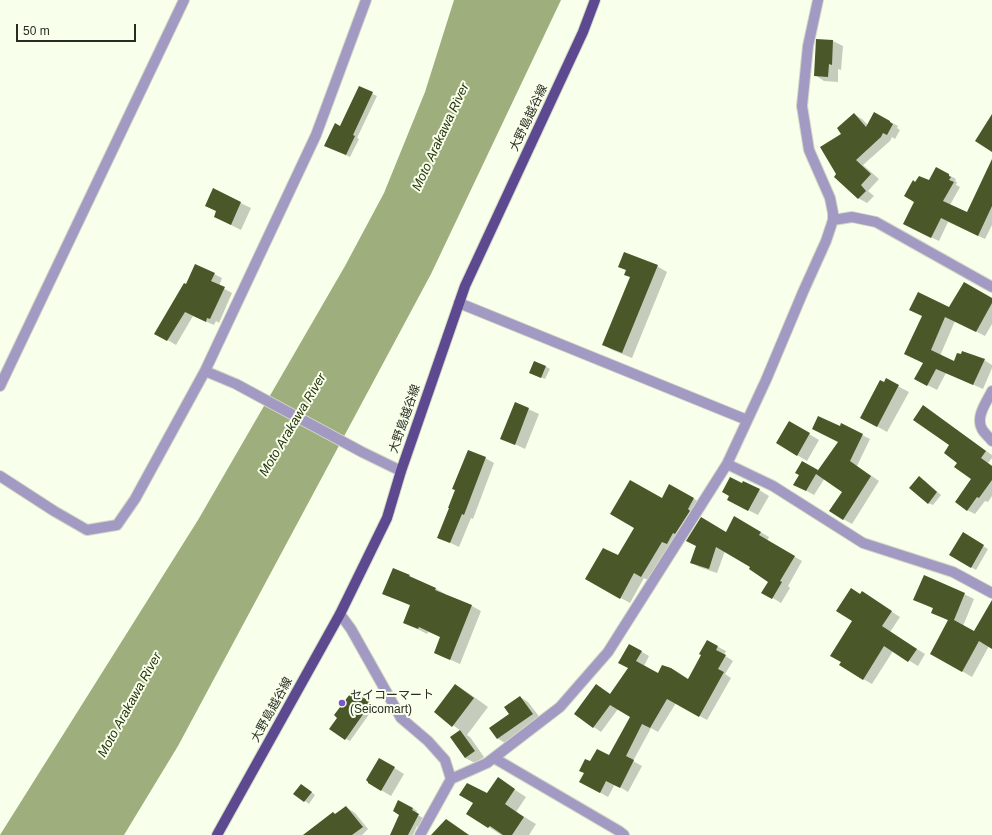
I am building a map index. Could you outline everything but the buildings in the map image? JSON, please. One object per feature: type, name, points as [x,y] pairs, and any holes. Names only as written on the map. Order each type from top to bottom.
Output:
[{"type":"main road","name":"大野島越谷線","points":[[217,835],[340,614],[387,518],[401,471],[465,286],[583,32],[595,0]]},
{"type":"street","points":[[0,386],[184,0]]},
{"type":"street","points":[[0,476],[54,511],[87,530],[117,525],[135,500],[204,371],[316,135],[366,0]]},
{"type":"street","points":[[420,835],[451,780],[487,763],[560,707],[608,652],[727,464],[766,380],[826,240],[833,220],[830,198],[809,150],[802,106],[808,46],[818,0]]},
{"type":"street","points":[[833,220],[852,217],[876,222],[992,287]]},
{"type":"street","points":[[459,304],[747,420]]},
{"type":"street","points":[[204,371],[236,384],[362,452],[401,471]]},
{"type":"street","points":[[992,391],[983,408],[979,420],[981,429],[992,441]]},
{"type":"street","points":[[727,464],[773,486],[863,543],[952,572],[992,593]]},
{"type":"street","points":[[340,614],[351,629],[401,718],[428,741],[445,760],[451,780]]},
{"type":"street","points":[[494,758],[624,835]]},
{"type":"water","name":"Moto Arakawa River","points":[[454,0],[561,0],[431,274],[178,746],[124,835],[0,835],[198,520],[345,266],[384,193],[425,92]]},
{"type":"place","name":"セイコーマート (Seicomart)","points":[[342,703]]}]
